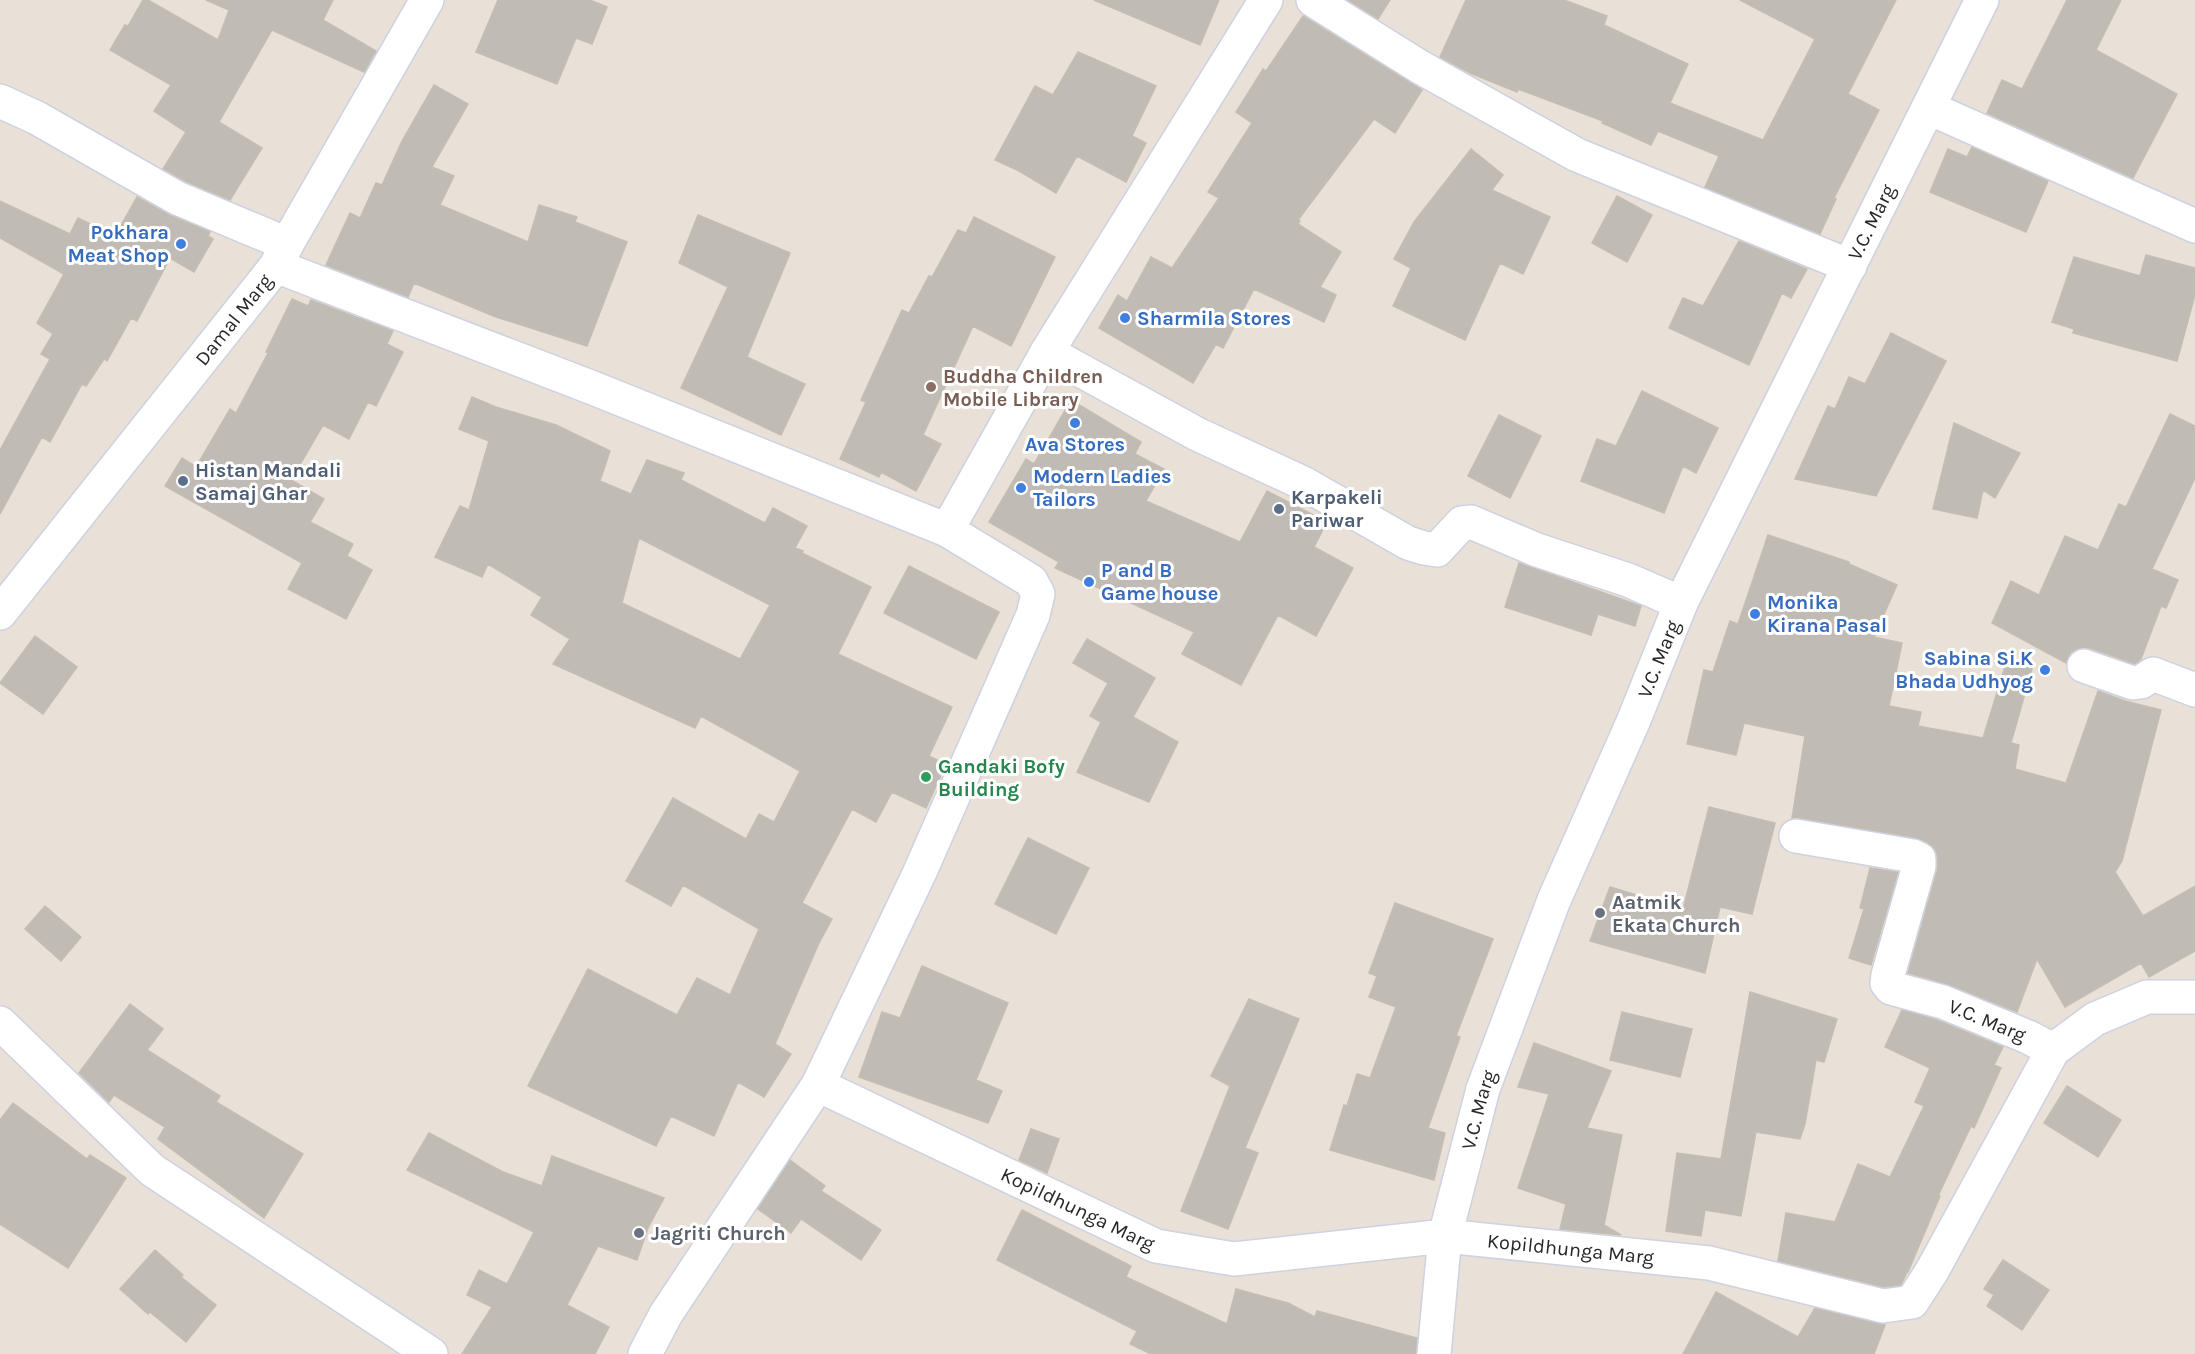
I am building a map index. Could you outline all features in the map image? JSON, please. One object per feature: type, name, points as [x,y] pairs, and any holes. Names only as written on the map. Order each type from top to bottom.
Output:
[{"type":"street","name":"Damal Marg","points":[[0,613],[282,255],[427,0]]},
{"type":"street","points":[[946,530],[1047,352],[1266,0]]},
{"type":"street","points":[[1313,0],[1420,67],[1577,155],[1850,266]]},
{"type":"street","name":"V.C. Marg","points":[[1434,1354],[1444,1236],[1483,1089],[1554,900],[1633,722],[1681,603],[1982,0]]},
{"type":"street","points":[[0,101],[37,118],[282,255],[593,388],[946,530],[1030,581],[1038,594],[1034,615],[919,874],[818,1085],[666,1314],[645,1354]]},
{"type":"street","points":[[1929,108],[2195,226]]},
{"type":"street","points":[[1047,352],[1197,434],[1305,484],[1408,543],[1437,550],[1462,523],[1471,522],[1537,550],[1628,580],[1681,603]]},
{"type":"street","points":[[2084,666],[2133,683],[2141,682],[2153,674],[2195,690]]},
{"type":"street","name":"V.C. Marg","points":[[1797,836],[1914,856],[1919,859],[1887,983],[1891,988],[1943,1002],[2028,1037],[2053,1050]]},
{"type":"street","name":"Kopildhunga Marg","points":[[818,1085],[1156,1246],[1234,1259],[1444,1236],[1709,1263],[1883,1306],[1912,1302],[1932,1271],[2053,1050],[2095,1019],[2147,997],[2195,997]]},
{"type":"street","points":[[0,1023],[152,1170],[431,1354]]},
{"type":"building","points":[[143,0],[148,0],[218,40],[229,10],[206,0],[333,0],[323,20],[376,51],[364,72],[272,30],[219,122],[262,148],[230,200],[163,169],[186,132],[154,111],[171,85],[110,50],[125,25],[128,26]]},
{"type":"building","points":[[498,0],[590,0],[607,7],[592,44],[576,38],[557,84],[476,52]]},
{"type":"building","points":[[1094,0],[1219,0],[1200,45]]},
{"type":"building","points":[[1348,0],[1390,0],[1378,19]]},
{"type":"building","points":[[1466,0],[1564,0],[1607,16],[1604,25],[1688,64],[1670,103],[1763,140],[1815,39],[1740,0],[1896,0],[1848,94],[1879,110],[1834,198],[1836,199],[1820,234],[1705,187],[1719,156],[1658,131],[1651,145],[1602,123],[1603,121],[1518,89],[1517,92],[1470,73],[1440,57]]},
{"type":"building","points":[[2067,0],[2121,0],[2096,50],[2177,94],[2133,178],[1987,113],[2002,80],[2022,89]]},
{"type":"building","points":[[1303,16],[1422,90],[1395,133],[1374,119],[1298,220],[1300,221],[1298,224],[1341,252],[1320,287],[1336,295],[1324,322],[1254,289],[1223,348],[1216,344],[1193,383],[1099,328],[1118,295],[1127,301],[1151,257],[1172,268],[1219,198],[1208,192],[1252,123],[1236,112],[1263,69],[1266,71]]},
{"type":"building","points":[[1078,52],[1156,86],[1132,136],[1146,143],[1126,182],[1077,156],[1056,193],[995,160],[1035,86],[1053,95]]},
{"type":"building","points":[[434,85],[468,104],[432,167],[454,176],[440,205],[528,242],[539,205],[577,217],[575,222],[627,242],[587,346],[496,317],[414,283],[408,297],[326,265],[350,213],[360,218],[376,183],[382,185],[402,141]]},
{"type":"building","points":[[1972,147],[2048,181],[2026,232],[1930,192],[1948,149],[1967,157]]},
{"type":"building","points":[[1471,149],[1503,175],[1492,190],[1550,217],[1523,274],[1500,263],[1465,340],[1393,306],[1411,268],[1394,259],[1414,222]]},
{"type":"building","points":[[1617,196],[1652,215],[1627,262],[1592,243]]},
{"type":"building","points":[[137,197],[170,215],[210,232],[208,236],[213,239],[194,272],[170,258],[137,321],[131,318],[107,361],[104,359],[86,386],[82,384],[50,442],[42,437],[0,514],[0,450],[50,359],[41,354],[53,334],[37,323],[64,274],[0,238],[0,201],[70,234],[78,218],[115,236]]},
{"type":"building","points":[[698,215],[790,253],[747,357],[805,384],[781,435],[681,388],[728,287],[679,263]]},
{"type":"building","points":[[974,217],[1055,257],[1011,346],[973,326],[923,435],[941,444],[916,491],[881,472],[879,477],[840,459],[866,402],[861,400],[902,310],[909,313],[958,230],[966,233]]},
{"type":"building","points":[[1739,241],[1807,269],[1791,298],[1782,293],[1749,365],[1669,328],[1683,298],[1703,306]]},
{"type":"building","points":[[2146,255],[2195,268],[2195,295],[2177,361],[2073,333],[2074,329],[2052,322],[2074,257],[2140,276]]},
{"type":"building","points":[[292,299],[308,306],[311,300],[393,331],[387,344],[403,352],[376,406],[368,402],[349,439],[323,425],[291,480],[324,499],[310,522],[353,544],[347,556],[372,570],[346,619],[288,589],[302,563],[165,486],[182,458],[196,467],[230,409],[236,413],[268,353],[266,352]]},
{"type":"building","points":[[1891,333],[1946,361],[1876,496],[1795,479],[1828,406],[1835,409],[1849,377],[1865,384]]},
{"type":"building","points":[[1642,391],[1718,428],[1696,473],[1683,466],[1664,513],[1581,481],[1597,439],[1616,446]]},
{"type":"building","points":[[472,397],[496,407],[556,425],[610,451],[600,481],[631,494],[647,460],[684,473],[681,480],[765,523],[773,508],[807,526],[795,548],[871,587],[838,654],[952,707],[929,756],[946,764],[926,808],[892,792],[876,822],[852,809],[802,903],[832,919],[819,943],[775,1044],[791,1054],[764,1097],[738,1082],[714,1136],[671,1116],[656,1146],[528,1086],[588,969],[677,1015],[697,978],[730,995],[759,929],[683,885],[671,906],[626,881],[673,798],[746,839],[759,814],[774,822],[800,771],[701,716],[695,728],[553,664],[570,639],[531,615],[542,597],[488,564],[482,577],[435,557],[460,506],[469,510],[489,441],[459,429]],"holes":[[[639,538],[770,605],[740,659],[622,603]]]},
{"type":"building","points":[[1071,400],[1141,442],[1135,454],[1164,469],[1146,501],[1240,542],[1267,491],[1327,522],[1314,547],[1353,568],[1316,636],[1278,615],[1241,685],[1182,654],[1194,632],[1055,568],[1059,562],[989,522],[1026,459],[1034,464]]},
{"type":"building","points":[[2170,414],[2195,426],[2195,478],[2152,569],[2178,580],[2166,608],[2161,606],[2141,659],[2135,664],[2090,648],[2081,648],[2071,652],[2066,663],[1992,623],[2011,581],[2039,595],[2065,536],[2098,550],[2119,504],[2126,507]]},
{"type":"building","points":[[1499,415],[1541,436],[1510,498],[1468,476]]},
{"type":"building","points":[[1954,423],[2020,453],[1995,498],[1983,490],[1977,518],[1933,509]]},
{"type":"building","points":[[1768,535],[1849,562],[1849,564],[1897,585],[1874,637],[1902,643],[1889,706],[1921,712],[1918,726],[1983,738],[2008,657],[2033,665],[2011,743],[2019,745],[2015,769],[2066,783],[2098,691],[2161,710],[2122,861],[2115,872],[2143,916],[2195,886],[2195,951],[2149,977],[2141,963],[2065,1007],[2037,959],[2017,1012],[1950,985],[1908,973],[1937,871],[1938,859],[1935,849],[1927,842],[1916,838],[1792,818],[1805,736],[1744,723],[1736,755],[1687,744],[1704,670],[1713,672],[1730,621],[1738,624]]},
{"type":"building","points":[[1519,563],[1641,606],[1635,626],[1598,614],[1591,635],[1505,607]]},
{"type":"building","points":[[909,566],[999,612],[976,659],[884,613]]},
{"type":"building","points":[[35,636],[77,667],[43,714],[0,683]]},
{"type":"building","points":[[1087,639],[1155,678],[1133,717],[1178,742],[1149,802],[1077,772],[1101,722],[1090,716],[1108,683],[1073,663]]},
{"type":"building","points":[[1709,807],[1775,823],[1752,914],[1720,907],[1705,973],[1590,941],[1610,887],[1683,909]]},
{"type":"building","points":[[1028,838],[1089,868],[1056,934],[995,904]]},
{"type":"building","points":[[1870,868],[1898,872],[1871,965],[1849,958],[1864,909],[1860,908]]},
{"type":"building","points":[[1395,903],[1493,939],[1456,1036],[1460,1037],[1428,1128],[1445,1133],[1434,1180],[1330,1150],[1344,1105],[1347,1106],[1357,1074],[1370,1078],[1396,1007],[1369,997],[1377,976],[1369,973]]},
{"type":"building","points":[[45,906],[81,937],[61,961],[25,929]]},
{"type":"building","points":[[922,966],[1008,1003],[976,1080],[1002,1091],[988,1123],[859,1077],[882,1012],[900,1018]]},
{"type":"building","points":[[1750,992],[1837,1019],[1824,1062],[1816,1060],[1805,1124],[1800,1139],[1756,1132],[1741,1216],[1705,1210],[1701,1236],[1666,1231],[1677,1153],[1721,1159]]},
{"type":"building","points":[[1249,999],[1299,1019],[1245,1148],[1258,1153],[1228,1229],[1181,1211],[1230,1086],[1211,1076]]},
{"type":"building","points":[[130,1004],[163,1029],[147,1050],[220,1096],[216,1102],[303,1154],[264,1218],[158,1139],[165,1127],[114,1095],[109,1102],[79,1073]]},
{"type":"building","points":[[1902,1010],[1937,1020],[2003,1047],[1994,1065],[2001,1068],[1974,1128],[1971,1126],[1938,1196],[1940,1196],[1908,1272],[1901,1285],[1884,1287],[1778,1261],[1786,1213],[1835,1222],[1858,1164],[1890,1177],[1924,1106],[1915,1102],[1930,1068],[1885,1047]]},
{"type":"building","points":[[1622,1012],[1692,1029],[1680,1077],[1610,1060]]},
{"type":"building","points":[[1534,1043],[1611,1071],[1587,1128],[1622,1135],[1604,1225],[1621,1235],[1560,1229],[1566,1204],[1518,1188],[1549,1094],[1518,1087]]},
{"type":"building","points":[[2067,1086],[2121,1120],[2098,1157],[2044,1123]]},
{"type":"building","points":[[13,1103],[87,1159],[90,1155],[126,1178],[68,1268],[0,1224],[0,1120]]},
{"type":"building","points":[[1031,1129],[1059,1139],[1047,1173],[1019,1160]]},
{"type":"building","points":[[429,1133],[503,1172],[542,1186],[552,1156],[664,1198],[648,1228],[637,1260],[598,1246],[567,1305],[609,1327],[595,1354],[462,1354],[492,1307],[467,1295],[479,1270],[507,1284],[534,1232],[407,1170]]},
{"type":"building","points":[[790,1160],[825,1186],[821,1191],[881,1230],[861,1260],[801,1219],[791,1233],[758,1209]]},
{"type":"building","points":[[1022,1210],[1131,1266],[1126,1277],[1227,1324],[1236,1289],[1288,1303],[1315,1317],[1317,1311],[1417,1338],[1416,1354],[1151,1354],[1130,1344],[1137,1331],[997,1260]]},
{"type":"building","points":[[155,1250],[183,1275],[181,1277],[216,1305],[186,1342],[150,1312],[148,1314],[120,1289]]},
{"type":"building","points":[[2003,1260],[2049,1290],[2022,1330],[1987,1306],[1994,1295],[1984,1289]]},
{"type":"building","points":[[1716,1292],[1798,1337],[1815,1308],[1885,1325],[1874,1354],[1683,1354]]},
{"type":"place","name":"Pokhara Meat Shop","points":[[181,244]]},
{"type":"place","name":"Sharmila Stores","points":[[1125,318]]},
{"type":"place","name":"Buddha Children Mobile Library","points":[[931,387]]},
{"type":"place","name":"Ava Stores","points":[[1075,423]]},
{"type":"place","name":"Histan Mandali Samaj Ghar","points":[[183,481]]},
{"type":"place","name":"Modern Ladies Tailors","points":[[1021,488]]},
{"type":"place","name":"Karpakeli Pariwar","points":[[1279,509]]},
{"type":"place","name":"P and B Game house","points":[[1089,582]]},
{"type":"place","name":"Monika Kirana Pasal","points":[[1755,614]]},
{"type":"place","name":"Sabina Si.K Bhada Udhyog","points":[[2045,670]]},
{"type":"place","name":"Gandaki Bofy Building","points":[[926,777]]},
{"type":"place","name":"Aatmik Ekata Church","points":[[1600,913]]},
{"type":"place","name":"Jagriti Church","points":[[639,1233]]}]
